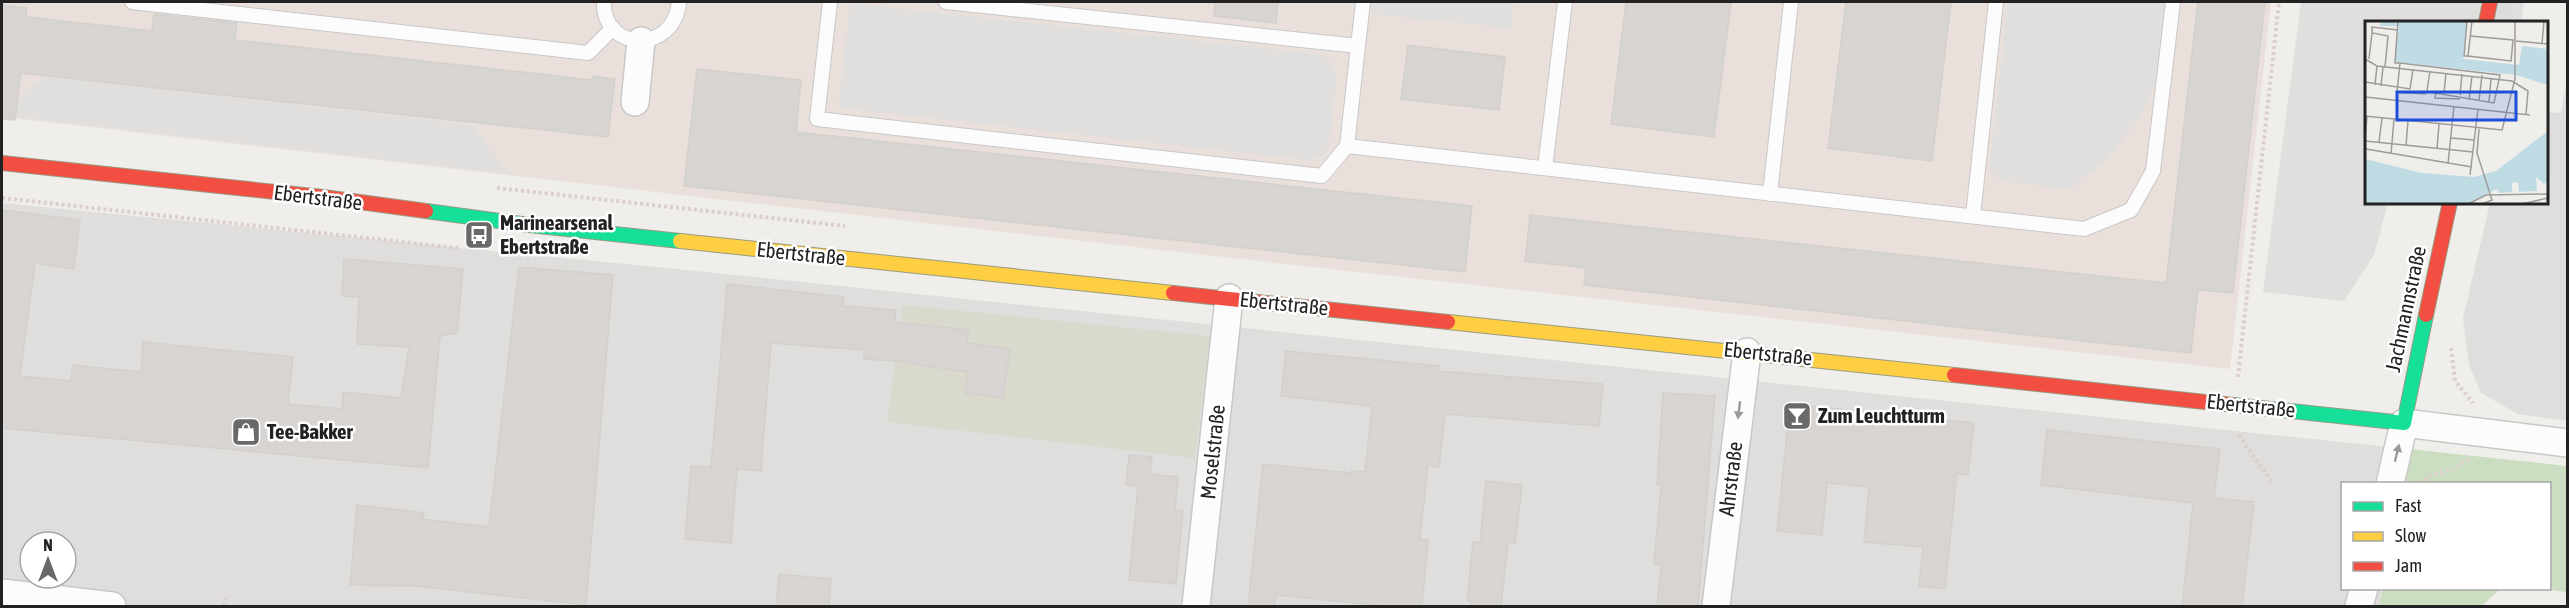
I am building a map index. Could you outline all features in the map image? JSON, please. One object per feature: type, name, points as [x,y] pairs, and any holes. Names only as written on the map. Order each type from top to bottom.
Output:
[{"type":"street","points":[[2486,21],[2490,2]]},
{"type":"street","points":[[635,102],[641,41]]},
{"type":"street","name":"Ebertstraße","points":[[2,163],[323,197],[529,225],[2235,404],[2568,443]]},
{"type":"street","name":"Jachmannstraße","points":[[2404,423],[2450,204]]},
{"type":"street","name":"Moselstraße","points":[[1196,606],[1229,298]]},
{"type":"street","name":"Ahrstraße","points":[[1716,606],[1747,352]]},
{"type":"street","points":[[2390,482],[2404,423]]},
{"type":"street","points":[[2359,606],[2363,590]]},
{"type":"street","points":[[2,593],[112,606]]},
{"type":"lane","points":[[132,2],[588,53],[613,28]]},
{"type":"lane","points":[[604,2],[607,18],[613,28],[621,35],[641,41],[664,34],[678,14],[679,2]]},
{"type":"lane","points":[[830,2],[817,119],[1322,176],[1347,146],[1363,2]]},
{"type":"lane","points":[[946,2],[1003,5],[1358,46]]},
{"type":"lane","points":[[1545,168],[1565,2]]},
{"type":"lane","points":[[1770,194],[1791,2]]},
{"type":"lane","points":[[1973,216],[1996,2]]},
{"type":"lane","points":[[1347,146],[2084,229],[2131,210],[2153,171],[2173,2]]},
{"type":"path","points":[[2235,404],[2279,2]]},
{"type":"path","points":[[2420,482],[2426,476],[2462,466],[2469,460],[2487,415],[2474,405],[2455,381],[2451,340]]},
{"type":"path","points":[[2238,434],[2271,481]]},
{"type":"path","points":[[224,606],[225,598]]},
{"type":"shaded area","points":[[2,2],[2271,2],[2230,369],[1152,249],[2,117]]},
{"type":"shaded area","points":[[1372,2],[1514,2],[1511,28],[1371,14]]},
{"type":"shaded area","points":[[2008,2],[2165,2],[2159,68],[2149,101],[2134,126],[2106,160],[2071,189],[1999,181],[1989,168]]},
{"type":"shaded area","points":[[2301,2],[2524,2],[2521,21],[2365,21],[2365,204],[2388,204],[2374,255],[2344,301],[2263,292]]},
{"type":"shaded area","points":[[850,3],[1319,54],[1331,61],[1337,76],[1329,145],[1323,156],[1309,160],[838,108]]},
{"type":"shaded area","points":[[43,76],[472,125],[510,174],[2,115]]},
{"type":"shaded area","points":[[2567,80],[2567,421],[2518,414],[2481,393],[2469,365],[2463,318],[2490,204],[2548,204],[2548,112],[2561,113]]},
{"type":"shaded area","points":[[2,203],[667,268],[2409,449],[2403,482],[2341,482],[2341,590],[2383,590],[2379,606],[2,606]]},
{"type":"shaded area","points":[[903,305],[1210,336],[1195,458],[887,422]]},
{"type":"green space","points":[[2409,449],[2567,466],[2567,592],[2549,590],[2551,590],[2551,482],[2403,482]]},
{"type":"green space","points":[[2383,590],[2499,590],[2482,606],[2379,606]]},
{"type":"pier","points":[[2490,2],[2515,2],[2512,21],[2486,21]]},
{"type":"building","points":[[1215,2],[1278,2],[1276,23],[1214,16]]},
{"type":"building","points":[[1626,2],[1731,2],[1714,137],[1611,124]]},
{"type":"building","points":[[1846,2],[1951,2],[1932,161],[1828,148]]},
{"type":"building","points":[[2198,2],[2265,2],[2233,293],[2198,290],[2191,353],[1584,285],[1586,268],[1525,261],[1530,215],[2166,283]]},
{"type":"building","points":[[2,5],[27,8],[26,17],[152,31],[154,14],[237,23],[235,40],[592,80],[593,76],[615,79],[608,137],[21,73],[15,120],[2,119]]},
{"type":"building","points":[[1408,45],[1505,57],[1499,110],[1401,99]]},
{"type":"building","points":[[697,69],[801,80],[796,132],[1472,206],[1465,272],[684,186]]},
{"type":"building","points":[[2,210],[80,220],[74,269],[35,263],[20,376],[71,381],[73,365],[141,372],[143,342],[293,357],[288,404],[342,409],[343,392],[401,398],[409,347],[357,344],[359,297],[342,296],[344,259],[463,269],[457,333],[440,336],[428,468],[2,428]]},
{"type":"building","points":[[519,267],[613,275],[586,605],[417,586],[350,585],[357,505],[424,513],[423,519],[489,527]]},
{"type":"building","points":[[727,284],[844,297],[843,306],[896,310],[895,322],[969,330],[967,343],[1010,349],[1003,398],[965,393],[968,372],[912,364],[913,362],[864,359],[864,350],[771,343],[761,471],[737,469],[731,543],[685,539],[691,466],[711,467]]},
{"type":"building","points":[[1286,351],[1439,366],[1438,371],[1603,384],[1599,426],[1445,414],[1439,467],[1428,465],[1420,539],[1428,540],[1422,606],[1384,606],[1276,595],[1275,606],[1248,606],[1263,464],[1351,473],[1351,471],[1365,472],[1372,406],[1281,396]]},
{"type":"building","points":[[1663,393],[1715,396],[1698,606],[1657,606],[1661,565],[1654,564],[1661,485],[1657,485]]},
{"type":"building","points":[[1790,404],[1974,423],[1968,475],[1957,473],[1945,589],[1919,586],[1923,547],[1864,542],[1869,487],[1827,483],[1822,535],[1777,531]]},
{"type":"building","points":[[2047,430],[2220,449],[2214,498],[2254,502],[2242,606],[2182,606],[2193,503],[2041,485]]},
{"type":"building","points":[[1129,455],[1152,457],[1150,474],[1178,477],[1175,510],[1183,511],[1176,584],[1129,580],[1138,486],[1126,485]]},
{"type":"building","points":[[1486,481],[1522,485],[1515,544],[1508,543],[1501,606],[1470,606],[1471,601],[1467,601],[1473,542],[1480,542]]},
{"type":"building","points":[[779,574],[831,579],[829,606],[776,606]]},
{"type":"traffic: fast","points":[[426,211],[529,225],[680,241]]},
{"type":"traffic: fast","points":[[2233,405],[2404,423],[2426,315]]},
{"type":"traffic: slow","points":[[680,241],[1173,293]]},
{"type":"traffic: slow","points":[[1448,322],[1954,375]]},
{"type":"traffic: jam","points":[[2486,21],[2490,2]]},
{"type":"traffic: jam","points":[[2,163],[323,197],[426,211]]},
{"type":"traffic: jam","points":[[2426,315],[2450,204]]},
{"type":"traffic: jam","points":[[1173,293],[1448,322]]},
{"type":"traffic: jam","points":[[1954,375],[2233,405]]},
{"type":"place","name":"Marinearsenal Ebertstraße","points":[[479,235]]},
{"type":"place","name":"Zum Leuchtturm","points":[[1797,416]]},
{"type":"place","name":"Tee-Bakker","points":[[246,432]]}]
